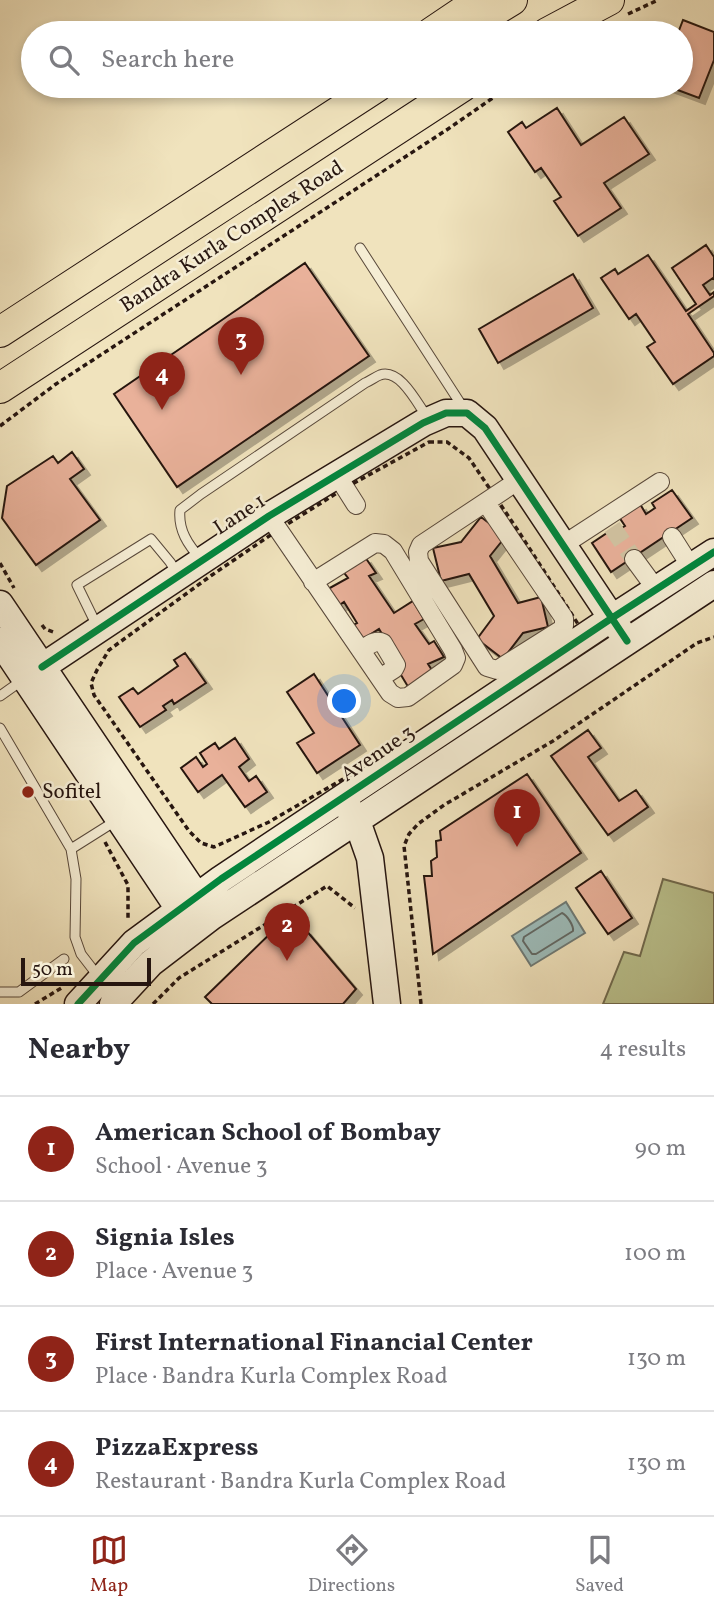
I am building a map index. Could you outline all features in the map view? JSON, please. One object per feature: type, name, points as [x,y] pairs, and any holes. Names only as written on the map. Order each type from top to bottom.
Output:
[{"type":"main road","points":[[449,21],[481,0]]},
{"type":"main road","points":[[478,21],[512,0]]},
{"type":"main road","points":[[570,21],[609,0]]},
{"type":"main road","points":[[177,216],[242,159],[334,98]]},
{"type":"main road","points":[[0,332],[359,98]]},
{"type":"main road","name":"Bandra Kurla Complex Road","points":[[0,388],[445,98]]},
{"type":"street","name":"Lane 1","points":[[34,673],[202,560],[274,523],[341,482],[429,420],[446,413],[467,414]]},
{"type":"street","points":[[467,414],[485,428],[627,641]]},
{"type":"street","points":[[491,500],[564,621],[562,629],[511,674],[487,667],[419,561],[418,552],[421,545],[519,480]]},
{"type":"street","points":[[341,482],[356,505]]},
{"type":"street","points":[[563,545],[609,522],[660,482]]},
{"type":"street","points":[[274,523],[313,582],[390,693],[398,698],[408,696],[453,665],[456,658],[453,650],[393,551],[384,544],[375,543],[313,582]]},
{"type":"street","points":[[672,537],[691,567]]},
{"type":"street","name":"Avenue 3","points":[[350,810],[511,674],[611,618],[714,552]]},
{"type":"street","points":[[634,559],[656,589]]},
{"type":"street","name":"Avenue 3","points":[[78,1004],[134,943],[195,914],[350,810],[627,641],[714,584]]},
{"type":"street","points":[[7,596],[34,673],[118,818],[195,914]]},
{"type":"street","points":[[683,604],[714,601]]},
{"type":"street","points":[[3,651],[34,673],[195,914]]},
{"type":"street","points":[[350,810],[370,858],[387,1004]]},
{"type":"street","name":"Avenue 3","points":[[113,1004],[195,914]]},
{"type":"lane","points":[[360,248],[467,414]]},
{"type":"lane","points":[[202,560],[182,533],[180,510],[365,383],[382,374],[391,375],[404,383],[429,420]]},
{"type":"lane","points":[[99,629],[76,585],[151,539],[179,576]]},
{"type":"lane","points":[[0,696],[34,673]]},
{"type":"lane","points":[[0,728],[71,849],[76,879],[75,937],[81,954],[101,979]]},
{"type":"lane","points":[[71,849],[118,818]]},
{"type":"lane","points":[[0,992],[19,992],[64,958]]},
{"type":"path","points":[[0,426],[57,384],[492,98]]},
{"type":"path","points":[[429,442],[447,442],[469,458],[491,500],[578,624],[572,636],[374,761],[269,822],[214,847],[201,843],[189,831],[93,695],[91,683],[109,650],[212,575],[274,523],[341,482],[429,442]]},
{"type":"path","points":[[0,563],[7,596]]},
{"type":"path","points":[[37,619],[45,629],[61,635]]},
{"type":"path","points":[[421,1004],[404,846],[409,834],[444,805],[553,741],[697,643],[714,637]]},
{"type":"path","points":[[153,1004],[178,978],[327,886],[355,908],[361,918]]},
{"type":"green space","points":[[663,879],[714,893],[714,1004],[603,1004],[624,952],[640,956]]},
{"type":"water","points":[[566,902],[585,933],[531,966],[512,936]]},
{"type":"building","points":[[693,24],[714,32],[714,60],[699,98],[693,96]]},
{"type":"building","points":[[557,108],[581,145],[624,117],[649,154],[604,183],[621,208],[578,236],[554,201],[561,197],[541,168],[535,172],[508,132],[522,122],[526,128]]},
{"type":"building","points":[[706,245],[714,257],[714,279],[703,285],[710,295],[714,292],[714,296],[688,314],[714,356],[673,384],[647,347],[655,342],[636,314],[629,319],[601,278],[615,269],[618,274],[648,255],[686,311],[696,304],[672,268]]},
{"type":"building","points":[[305,263],[369,356],[177,487],[114,394]]},
{"type":"building","points":[[573,274],[593,308],[498,363],[479,329]]},
{"type":"building","points":[[72,452],[84,469],[70,479],[100,520],[36,565],[2,518],[7,486],[53,456],[58,463]]},
{"type":"building","points":[[672,490],[692,518],[611,572],[592,543],[610,531],[612,534],[625,526],[619,517],[640,504],[646,514],[655,508],[652,503]]},
{"type":"building","points":[[481,517],[506,536],[490,556],[518,603],[541,597],[548,627],[523,633],[503,659],[477,639],[494,616],[469,574],[441,581],[433,548],[461,542]]},
{"type":"building","points":[[365,557],[376,573],[369,576],[394,613],[413,601],[424,619],[415,624],[429,644],[434,641],[444,657],[428,664],[435,675],[410,690],[398,670],[402,667],[379,629],[360,641],[351,626],[357,623],[344,602],[338,606],[328,589],[348,578],[342,570]]},
{"type":"building","points":[[185,653],[206,683],[174,704],[172,700],[163,706],[166,710],[140,727],[119,697],[133,688],[138,694],[178,666],[174,660]]},
{"type":"building","points":[[314,674],[360,745],[317,773],[297,743],[314,733],[287,692]]},
{"type":"building","points":[[588,730],[601,748],[588,757],[619,801],[636,790],[648,807],[608,835],[551,756]]},
{"type":"building","points":[[235,738],[249,759],[239,767],[249,781],[256,776],[267,792],[245,807],[222,775],[198,792],[181,768],[196,757],[203,767],[207,764],[200,753],[215,743],[219,749]]},
{"type":"building","points":[[527,774],[581,853],[433,954],[424,876],[432,876],[431,861],[437,857],[436,841],[441,840],[440,831]]},
{"type":"building","points":[[601,871],[632,918],[608,934],[576,888]]},
{"type":"building","points":[[281,923],[293,933],[305,929],[356,989],[343,1004],[212,1004],[205,997]]},
{"type":"tunnel","points":[[612,527],[634,559]]},
{"type":"cycle path","points":[[42,667],[269,516],[423,423],[446,413],[467,413],[485,428],[627,641]]},
{"type":"cycle path","points":[[78,1004],[134,943],[221,879],[714,552]]},
{"type":"place","name":"First International Financial Center","points":[[241,375]]},
{"type":"place","name":"PizzaExpress","points":[[162,410]]},
{"type":"place","name":"Sofitel","points":[[28,792]]},
{"type":"place","name":"American School of Bombay","points":[[517,847]]},
{"type":"place","name":"Signia Isles","points":[[287,961]]}]
